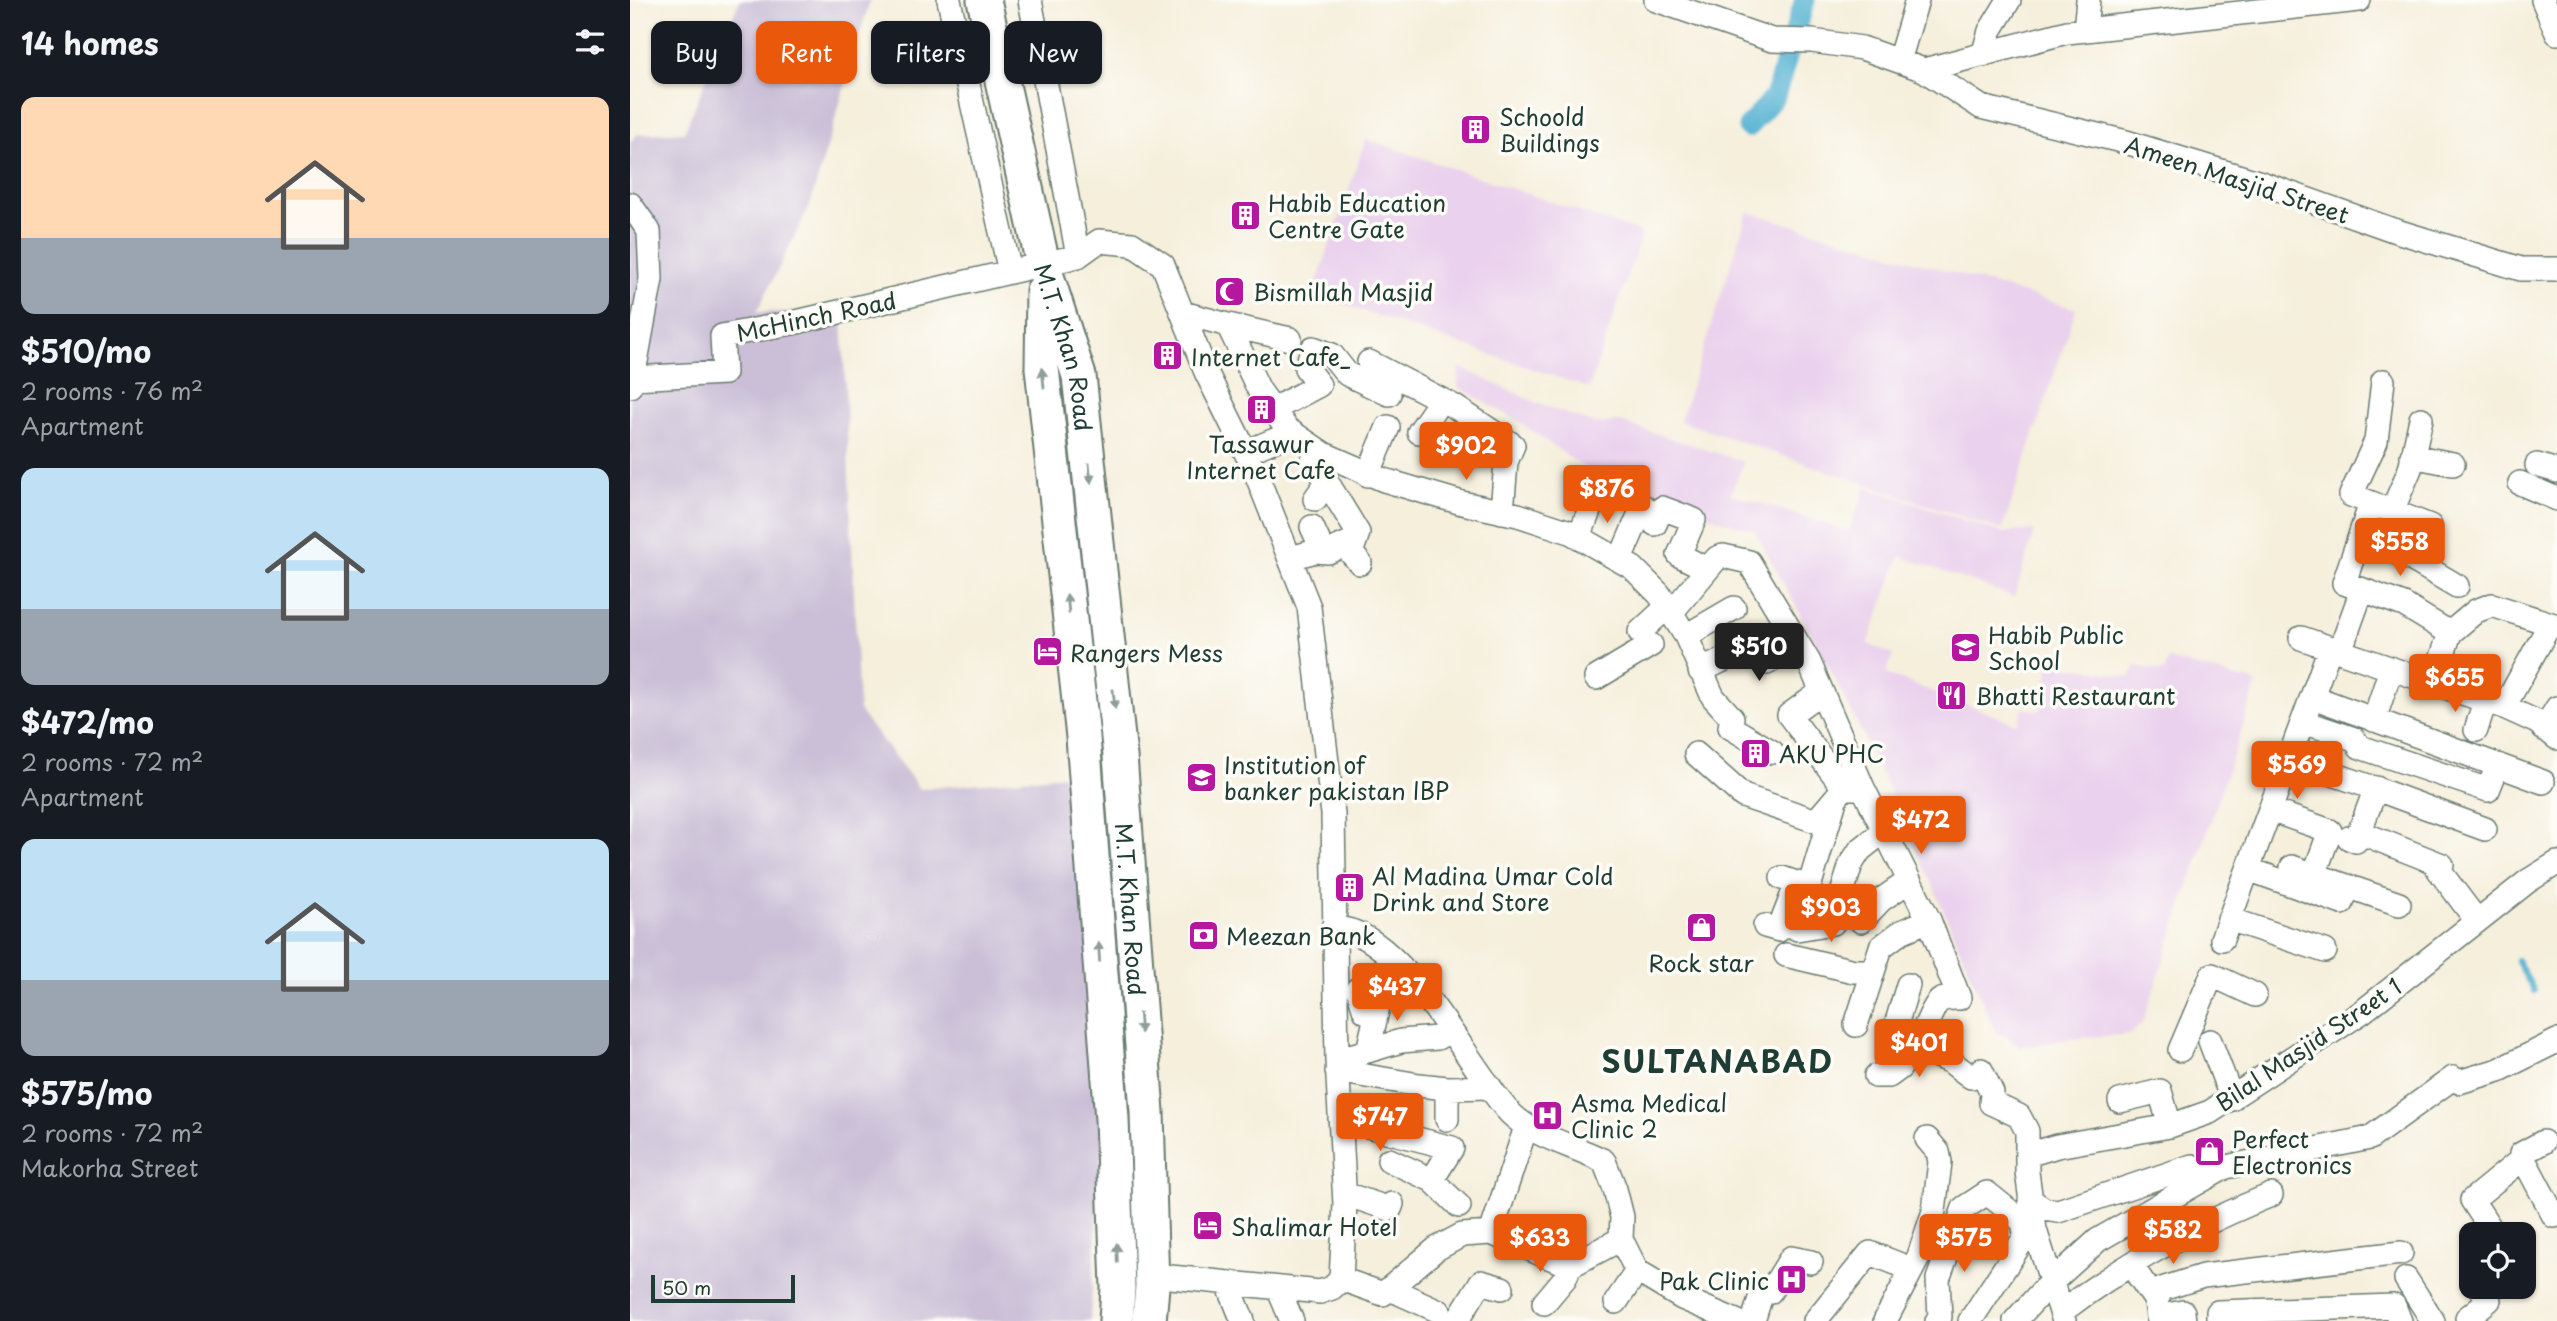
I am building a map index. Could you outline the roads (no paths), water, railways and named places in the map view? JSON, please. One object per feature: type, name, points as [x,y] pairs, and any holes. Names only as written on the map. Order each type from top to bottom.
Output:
[{"type":"highway","points":[[984,0],[1043,264]]},
{"type":"highway","name":"M.T. Khan Road","points":[[1043,264],[1079,376],[1122,782],[1147,1112],[1152,1275],[1149,1321]]},
{"type":"highway","name":"M.T. Khan Road","points":[[1043,264],[1042,368],[1083,737],[1112,1119],[1118,1288],[1116,1321]]},
{"type":"street","points":[[950,0],[1010,272]]},
{"type":"street","points":[[1030,0],[1078,256]]},
{"type":"street","name":"Ameen Masjid Street","points":[[1656,0],[1772,40],[1812,41],[1862,48],[1924,70],[1981,107],[2139,146],[2264,184],[2393,230],[2521,269],[2557,269]]},
{"type":"street","points":[[1899,61],[1917,0]]},
{"type":"street","points":[[1983,55],[1990,31],[2009,0]]},
{"type":"street","points":[[2085,30],[2088,0]]},
{"type":"street","points":[[1924,70],[2067,32],[2359,0]]},
{"type":"street","points":[[2543,0],[2557,33]]},
{"type":"street","points":[[630,204],[649,230],[651,279],[632,382]]},
{"type":"street","name":"McHinch Road","points":[[632,382],[724,373],[722,336],[792,323],[1078,256],[1099,241],[1132,244],[1163,265],[1206,372],[1245,452],[1309,607],[1322,739],[1333,814],[1337,1065],[1345,1194],[1341,1279]]},
{"type":"street","points":[[1183,313],[1290,339]]},
{"type":"street","points":[[1228,325],[1259,390],[1294,435],[1321,452],[1368,475],[1462,503],[1532,519],[1579,537],[1620,560],[1650,583],[1686,636],[1713,697],[1731,718],[1730,727],[1772,752]]},
{"type":"street","points":[[1274,409],[1320,385],[1306,368],[1313,348],[1332,355],[1347,374],[1389,394]]},
{"type":"street","points":[[1369,362],[1441,400],[1513,445],[1506,462],[1502,512]]},
{"type":"street","points":[[2383,381],[2376,440],[2351,495],[2430,526],[2416,562]]},
{"type":"street","points":[[1419,432],[1441,400]]},
{"type":"street","points":[[2421,419],[2410,468],[2360,537],[2344,583],[2404,605],[2450,633]]},
{"type":"street","points":[[1368,475],[1388,427]]},
{"type":"street","points":[[1245,452],[1275,440]]},
{"type":"street","points":[[1321,452],[1313,459],[1321,491],[1358,533],[1351,552],[1360,563]]},
{"type":"street","points":[[2412,456],[2454,464]]},
{"type":"street","points":[[2520,482],[2557,499]]},
{"type":"street","points":[[1579,537],[1594,498]]},
{"type":"street","points":[[1620,560],[1649,515],[1662,508],[1694,520],[1679,555],[1707,569]]},
{"type":"street","points":[[1312,527],[1323,551]]},
{"type":"street","points":[[2360,537],[2416,562],[2457,586]]},
{"type":"street","points":[[1290,558],[1355,540]]},
{"type":"street","points":[[1596,678],[1646,639],[1717,558],[1723,556],[1749,562],[1799,645],[1821,692],[1847,791],[1810,884],[1789,881],[1779,930],[1765,926]]},
{"type":"street","points":[[2325,951],[2225,929],[2313,697],[2362,590]]},
{"type":"street","points":[[2433,684],[2450,633],[2476,611],[2492,606],[2554,625],[2476,730]]},
{"type":"street","points":[[1686,636],[1734,608]]},
{"type":"street","points":[[2301,638],[2495,704],[2537,722],[2550,733],[2557,708]]},
{"type":"street","points":[[1700,671],[1744,650],[1767,663],[1799,645]]},
{"type":"street","points":[[2374,720],[2391,669]]},
{"type":"street","points":[[1821,692],[1788,715],[1847,791],[1884,831],[1929,920],[1959,998],[1940,1001],[1935,1006],[1924,1035],[1907,1053],[1900,1068],[1889,1076],[1876,1076]]},
{"type":"street","points":[[2313,697],[2543,782]]},
{"type":"street","points":[[2304,722],[2354,738],[2360,747],[2488,790],[2498,765]]},
{"type":"street","points":[[1696,754],[1743,796],[1816,821],[1847,791]]},
{"type":"street","points":[[2289,759],[2376,788],[2485,830]]},
{"type":"street","points":[[2270,810],[2356,841],[2376,788]]},
{"type":"street","points":[[1797,929],[1833,923],[1851,864],[1860,849],[1884,831]]},
{"type":"street","points":[[2314,874],[2330,831]]},
{"type":"street","points":[[2359,832],[2440,867],[2477,921]]},
{"type":"street","name":"Bilal Masjid Street 1","points":[[2027,1155],[2057,1146],[2170,1126],[2210,1112],[2362,1012],[2528,881],[2557,863]]},
{"type":"street","points":[[2292,867],[2399,904]]},
{"type":"street","points":[[2248,869],[2342,902],[2348,886]]},
{"type":"street","points":[[1861,921],[1881,900],[1909,881]]},
{"type":"street","points":[[1856,1025],[1881,947],[1901,932],[1929,920]]},
{"type":"street","points":[[1334,927],[1356,932],[1403,967],[1507,1111],[1526,1127],[1604,1161],[1622,1217],[1621,1239],[1637,1271],[1682,1298],[1731,1320]]},
{"type":"street","points":[[1786,956],[1854,971],[1872,971]]},
{"type":"street","points":[[2180,1050],[2212,975],[2255,995]]},
{"type":"street","points":[[1368,1051],[1383,985]]},
{"type":"street","points":[[1908,985],[1890,1045],[1907,1053],[1951,1062],[1976,1074],[1992,1093],[1991,1103],[2019,1116],[2027,1131],[2031,1238]]},
{"type":"street","points":[[1358,989],[1365,1011],[1376,1017]]},
{"type":"street","points":[[1337,1065],[1368,1051],[1401,1041],[1437,1038],[1450,1031]]},
{"type":"street","points":[[2210,1041],[2232,1099]]},
{"type":"street","points":[[2015,1321],[2098,1240],[2226,1167],[2370,1138],[2454,1078],[2459,1082],[2499,1070],[2557,1041]]},
{"type":"street","points":[[1337,1065],[1447,1088],[1490,1087]]},
{"type":"street","points":[[1447,1088],[1447,1119]]},
{"type":"street","points":[[2120,1101],[2160,1091],[2170,1126]]},
{"type":"street","points":[[1340,1119],[1452,1149],[1432,1180]]},
{"type":"street","points":[[1491,1233],[1526,1127]]},
{"type":"street","points":[[1885,1321],[1930,1227],[1940,1161],[1938,1152],[1927,1139]]},
{"type":"street","points":[[2543,1142],[2521,1154],[2551,1203]]},
{"type":"street","points":[[2486,1222],[2472,1200],[2522,1159]]},
{"type":"street","points":[[1389,1160],[1432,1180],[1459,1206]]},
{"type":"street","points":[[2031,1200],[2044,1209],[2057,1211],[2192,1166],[2202,1180]]},
{"type":"street","points":[[1937,1321],[1940,1317],[1938,1279],[1964,1208],[1987,1193],[2023,1222],[2052,1282],[2063,1316],[2095,1286],[2131,1265],[2211,1220],[2271,1195]]},
{"type":"street","points":[[1345,1194],[1390,1209],[1392,1204]]},
{"type":"street","points":[[1152,1275],[1320,1292],[1332,1288],[1341,1279],[1383,1294],[1436,1249],[1462,1235],[1491,1233],[1570,1266]]},
{"type":"street","points":[[1970,1321],[2021,1243],[2031,1238]]},
{"type":"street","points":[[1544,1303],[1565,1278],[1570,1266],[1621,1239]]},
{"type":"street","points":[[1815,1321],[1870,1253],[1912,1269]]},
{"type":"street","points":[[2156,1301],[2162,1289],[2203,1276],[2401,1253]]},
{"type":"street","points":[[1753,1321],[1763,1289],[1770,1292],[1791,1258],[1847,1281]]},
{"type":"street","points":[[2131,1265],[2156,1301],[2158,1317],[2183,1312],[2184,1321]]},
{"type":"street","points":[[1616,1302],[1637,1271]]},
{"type":"street","points":[[2406,1279],[2433,1321]]},
{"type":"street","points":[[1390,1289],[1448,1316],[1481,1282],[1502,1288]]},
{"type":"street","points":[[1228,1284],[1243,1321]]},
{"type":"street","points":[[1278,1289],[1292,1321]]},
{"type":"street","points":[[2466,1320],[2487,1299]]},
{"type":"street","points":[[1681,1321],[1697,1303]]},
{"type":"street","points":[[2218,1321],[2218,1312],[2393,1306],[2400,1321]]},
{"type":"waterway","points":[[1748,127],[1775,96],[1805,0]]},
{"type":"waterway","points":[[2517,960],[2534,991]]},
{"type":"place","name":"Schoold Buildings","points":[[1476,129]]},
{"type":"place","name":"Habib Education Centre Gate","points":[[1245,215]]},
{"type":"place","name":"Bismillah Masjid","points":[[1230,291]]},
{"type":"place","name":"Internet Cafe_","points":[[1168,356]]},
{"type":"place","name":"Tassawur Internet Cafe","points":[[1261,409]]},
{"type":"place","name":"Habib Public School","points":[[1965,647]]},
{"type":"place","name":"Rangers Mess","points":[[1047,652]]},
{"type":"place","name":"Bhatti Restaurant","points":[[1952,695]]},
{"type":"place","name":"AKU PHC","points":[[1756,753]]},
{"type":"place","name":"Institution of banker pakistan IBP","points":[[1201,777]]},
{"type":"place","name":"Al Madina Umar Cold Drink and Store","points":[[1349,888]]},
{"type":"place","name":"Rock star","points":[[1701,928]]},
{"type":"place","name":"Meezan Bank","points":[[1203,935]]},
{"type":"place","name":"Asma Medical Clinic 2","points":[[1548,1115]]},
{"type":"place","name":"Perfect Electronics","points":[[2209,1151]]},
{"type":"place","name":"Shalimar Hotel","points":[[1208,1226]]},
{"type":"place","name":"Pak Clinic","points":[[1792,1280]]},
{"type":"district","name":"SULTANABAD","points":[[1718,1060]]}]
